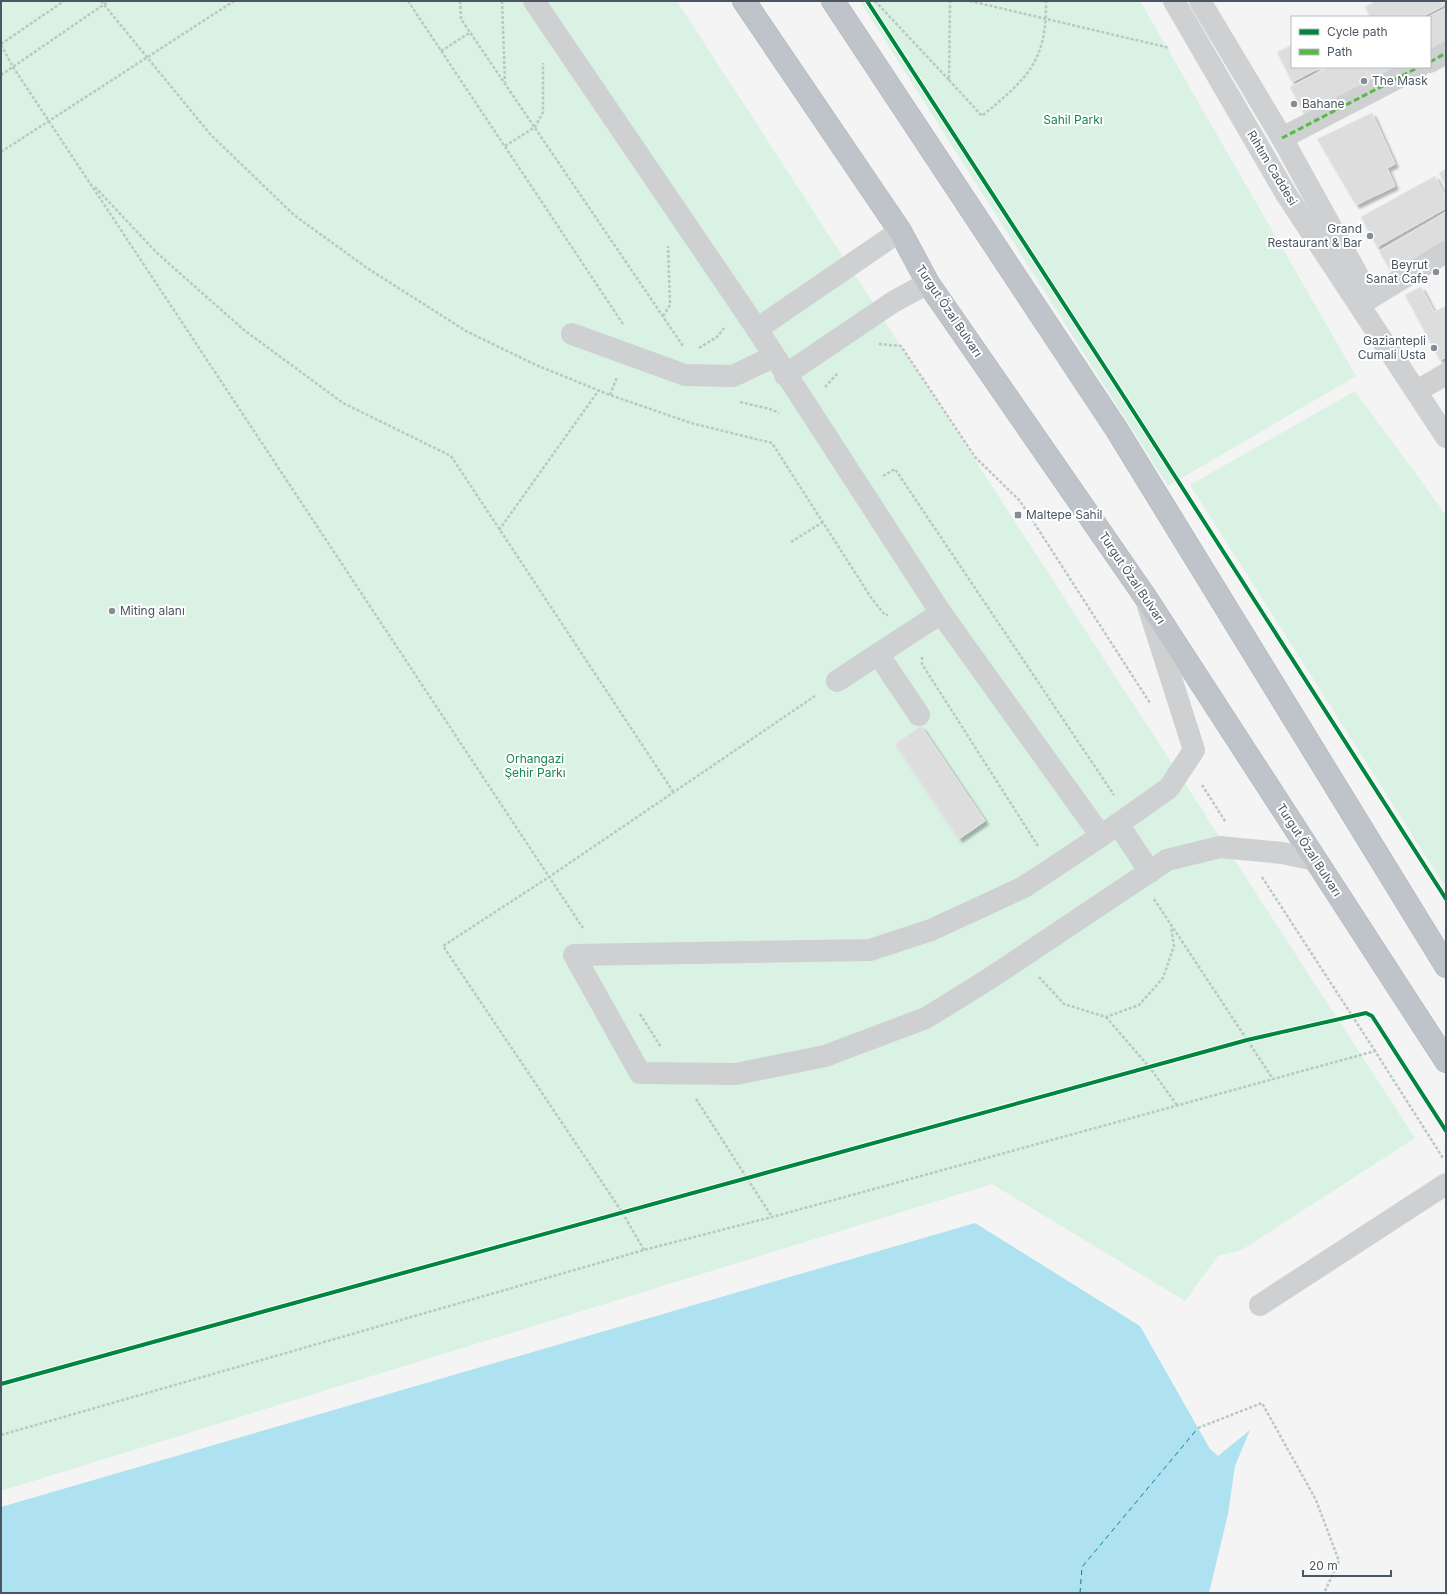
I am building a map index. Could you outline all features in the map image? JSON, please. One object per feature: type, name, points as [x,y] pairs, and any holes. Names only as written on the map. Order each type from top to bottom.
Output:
[{"type":"highway","name":"Turgut Özal Bulvarı","points":[[744,1],[900,231],[928,283],[1144,595],[1446,1062]]},
{"type":"highway","points":[[833,1],[1117,430],[1446,966]]},
{"type":"street","points":[[534,1],[757,329],[773,357],[940,613],[1146,875]]},
{"type":"street","name":"Rıhtım Caddesi","points":[[1174,1],[1286,194],[1446,437]]},
{"type":"street","name":"Rıhtım Caddesi","points":[[1200,1],[1282,138],[1370,298],[1417,391]]},
{"type":"street","points":[[1431,61],[1446,53]]},
{"type":"street","points":[[1282,138],[1417,68]]},
{"type":"street","points":[[757,329],[900,231]]},
{"type":"street","points":[[1370,298],[1446,252]]},
{"type":"street","points":[[786,375],[893,302],[928,283]]},
{"type":"street","points":[[572,334],[685,375],[732,376],[773,357]]},
{"type":"street","points":[[1417,391],[1446,374]]},
{"type":"street","points":[[1144,595],[1194,750],[1168,788],[1110,830],[1024,887],[931,930],[870,950],[574,955],[640,1073],[736,1074],[825,1056],[926,1018],[1033,950],[1167,860],[1220,847],[1282,852],[1315,860]]},
{"type":"street","points":[[837,681],[940,613]]},
{"type":"street","points":[[878,654],[919,715]]},
{"type":"street","points":[[1260,1305],[1446,1184]]},
{"type":"path","points":[[64,1],[1,44],[13,66],[600,954]]},
{"type":"path","points":[[101,1],[210,134],[294,215],[367,268],[466,331],[536,365],[610,395],[691,423],[772,443],[872,599],[885,615],[891,615]]},
{"type":"path","points":[[1,75],[110,1]]},
{"type":"path","points":[[1,152],[234,1]]},
{"type":"path","points":[[408,1],[627,330]]},
{"type":"path","points":[[460,1],[461,19],[687,351]]},
{"type":"path","points":[[502,1],[505,83]]},
{"type":"path","points":[[875,1],[982,116],[1027,75],[1042,46],[1046,19],[1046,1]]},
{"type":"path","points":[[949,80],[950,1]]},
{"type":"path","points":[[970,1],[1206,57]]},
{"type":"path","points":[[441,51],[470,32]]},
{"type":"path","points":[[505,146],[535,128],[543,112],[543,59]]},
{"type":"path","points":[[89,182],[157,253],[244,330],[343,403],[450,456],[674,792]]},
{"type":"path","points":[[663,316],[670,305],[668,242]]},
{"type":"path","points":[[697,348],[717,337],[724,328],[724,321]]},
{"type":"path","points":[[877,344],[901,346],[975,457],[1020,501],[1152,708]]},
{"type":"path","points":[[823,390],[841,370]]},
{"type":"path","points":[[610,395],[618,373]]},
{"type":"path","points":[[499,530],[599,390]]},
{"type":"path","points":[[733,401],[770,408],[783,415]]},
{"type":"path","points":[[876,479],[895,469],[1114,795],[1108,800]]},
{"type":"path","points":[[791,542],[823,522]]},
{"type":"path","points":[[922,651],[922,664],[1052,869]]},
{"type":"path","points":[[644,1250],[622,1212],[443,946],[549,877],[837,681]]},
{"type":"path","points":[[1187,761],[1446,1163]]},
{"type":"path","points":[[1146,875],[1171,925],[1272,1079]]},
{"type":"path","points":[[1106,1017],[1138,1005],[1163,978],[1174,946],[1171,925]]},
{"type":"path","points":[[1033,950],[1039,978],[1064,1004],[1106,1017],[1150,1068],[1177,1105]]},
{"type":"path","points":[[639,1014],[772,1216]]},
{"type":"path","points":[[1345,1017],[1359,1014]]},
{"type":"path","points":[[1240,1042],[1254,1039]]},
{"type":"path","points":[[1,1435],[644,1250],[1375,1051]]},
{"type":"path","points":[[1142,1070],[1158,1066]]},
{"type":"path","points":[[740,1179],[755,1175]]},
{"type":"path","points":[[614,1214],[629,1210]]},
{"type":"path","points":[[1198,1428],[1262,1403],[1316,1500],[1340,1561],[1324,1593]]},
{"type":"green space","name":"Orhangazi Şehir Parkı","points":[[1,1],[677,1],[1415,1138],[1242,1250],[1218,1256],[1185,1301],[992,1184],[1,1491]]},
{"type":"green space","name":"Sahil Parkı","points":[[860,1],[1140,1],[1356,376],[1168,486]]},
{"type":"green space","points":[[1355,391],[1446,515],[1446,888],[1190,485]]},
{"type":"water","points":[[975,1223],[1140,1326],[1210,1449],[1218,1456],[1250,1430],[1235,1466],[1228,1514],[1209,1593],[1,1593],[1,1507]]},
{"type":"building","points":[[1376,1],[1440,1],[1443,6],[1423,16],[1370,16],[1365,7]]},
{"type":"building","points":[[1446,8],[1446,47],[1431,54],[1431,16]]},
{"type":"building","points":[[1291,45],[1291,68],[1319,68],[1292,82],[1277,52]]},
{"type":"building","points":[[1327,68],[1364,68],[1372,84],[1306,118],[1290,87]]},
{"type":"building","points":[[1364,68],[1404,68],[1372,84]]},
{"type":"building","points":[[1372,113],[1395,164],[1387,168],[1395,186],[1356,205],[1317,139]]},
{"type":"building","points":[[1446,169],[1446,186],[1439,173]]},
{"type":"building","points":[[1435,176],[1446,197],[1446,208],[1377,247],[1361,217]]},
{"type":"building","points":[[1446,212],[1446,244],[1393,275],[1379,251]]},
{"type":"building","points":[[1421,287],[1434,312],[1446,306],[1446,357],[1440,360],[1405,295]]},
{"type":"building","points":[[921,726],[985,821],[959,839],[895,744]]},
{"type":"ferry route","points":[[1080,1593],[1082,1567],[1198,1428]]},
{"type":"marked path","points":[[1431,61],[1446,53]]},
{"type":"marked path","points":[[1282,138],[1417,68]]},
{"type":"cycle path","points":[[867,1],[1119,389],[1446,899]]},
{"type":"cycle path","points":[[1,1384],[1247,1040],[1366,1013],[1372,1016],[1446,1131]]},
{"type":"place","name":"The Mask","points":[[1364,81]]},
{"type":"place","name":"Bahane","points":[[1294,104]]},
{"type":"place","name":"Grand Restaurant & Bar","points":[[1370,236]]},
{"type":"place","name":"Beyrut Sanat Cafe","points":[[1436,272]]},
{"type":"place","name":"Gaziantepli Cumali Usta","points":[[1434,348]]},
{"type":"place","name":"Maltepe Sahil","points":[[1018,515]]},
{"type":"place","name":"Miting alanı","points":[[112,611]]}]
